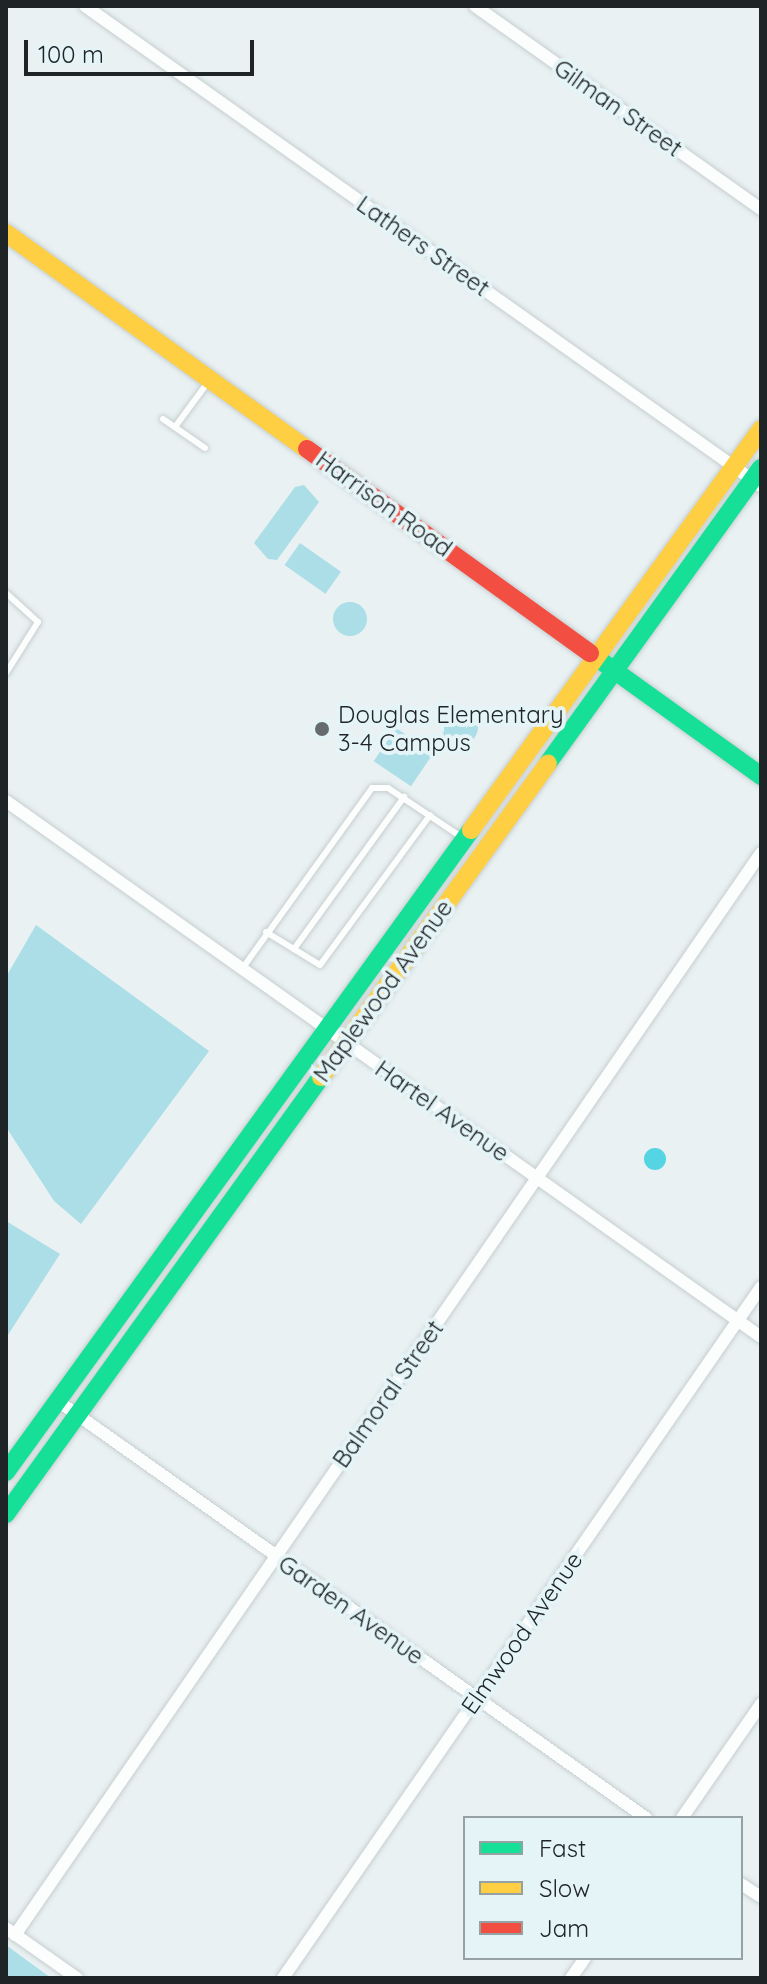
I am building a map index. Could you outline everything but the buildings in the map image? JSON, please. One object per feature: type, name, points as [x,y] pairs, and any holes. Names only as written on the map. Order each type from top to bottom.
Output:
[{"type":"street","name":"Lathers Street","points":[[85,6],[734,467],[758,478]]},
{"type":"street","name":"Gilman Street","points":[[475,6],[761,209]]},
{"type":"street","name":"Harrison Road","points":[[6,233],[615,668],[761,776]]},
{"type":"street","name":"Maplewood Avenue","points":[[6,1472],[599,657],[761,429]]},
{"type":"street","name":"Maplewood Avenue","points":[[9,1502],[175,1280],[615,668],[758,478]]},
{"type":"street","name":"Hartel Avenue","points":[[6,801],[761,1337]]},
{"type":"street","name":"Balmoral Street","points":[[10,1932],[276,1556],[761,853]]},
{"type":"street","points":[[240,1149],[259,1162]]},
{"type":"street","points":[[155,1264],[175,1280]]},
{"type":"street","name":"Elmwood Avenue","points":[[283,1978],[761,1287]]},
{"type":"street","name":"Garden Avenue","points":[[58,1401],[643,1816]]},
{"type":"street","points":[[683,1816],[761,1704]]},
{"type":"street","points":[[743,1885],[761,1897]]},
{"type":"street","points":[[10,1932],[77,1978]]},
{"type":"street","points":[[571,1978],[584,1960]]},
{"type":"lane","points":[[175,427],[210,379]]},
{"type":"lane","points":[[163,419],[205,448]]},
{"type":"lane","points":[[6,593],[38,622],[6,673]]},
{"type":"lane","points":[[242,969],[372,788],[404,797],[466,840]]},
{"type":"lane","points":[[294,949],[404,797]]},
{"type":"lane","points":[[266,932],[320,965],[430,815]]},
{"type":"shaded area","points":[[304,485],[319,502],[277,560],[268,559],[254,543],[295,487]]},
{"type":"shaded area","points":[[300,543],[341,572],[325,594],[285,565]]},
{"type":"shaded area","points":[[350,602],[362,607],[367,619],[362,631],[350,636],[338,631],[333,619],[338,607]]},
{"type":"shaded area","points":[[460,709],[473,714],[478,727],[473,740],[460,745],[447,740],[442,727],[447,714]]},
{"type":"shaded area","points":[[396,728],[433,753],[411,786],[374,761]]},
{"type":"shaded area","points":[[36,925],[209,1051],[81,1224],[54,1201],[6,1127],[6,977]]},
{"type":"shaded area","points":[[6,1221],[60,1254],[6,1338]]},
{"type":"shaded area","points":[[6,1945],[51,1978],[6,1978]]},
{"type":"water","points":[[655,1148],[663,1151],[666,1159],[663,1167],[655,1170],[647,1167],[644,1159],[647,1151]]},
{"type":"traffic: fast","points":[[548,763],[761,468]]},
{"type":"traffic: fast","points":[[590,653],[761,776]]},
{"type":"traffic: fast","points":[[6,1472],[471,830]]},
{"type":"traffic: fast","points":[[6,1514],[321,1077]]},
{"type":"traffic: slow","points":[[6,233],[307,449]]},
{"type":"traffic: slow","points":[[471,830],[761,429]]},
{"type":"traffic: slow","points":[[321,1077],[548,763]]},
{"type":"traffic: jam","points":[[307,449],[590,653]]},
{"type":"place","name":"Douglas Elementary 3-4 Campus","points":[[322,729]]}]
